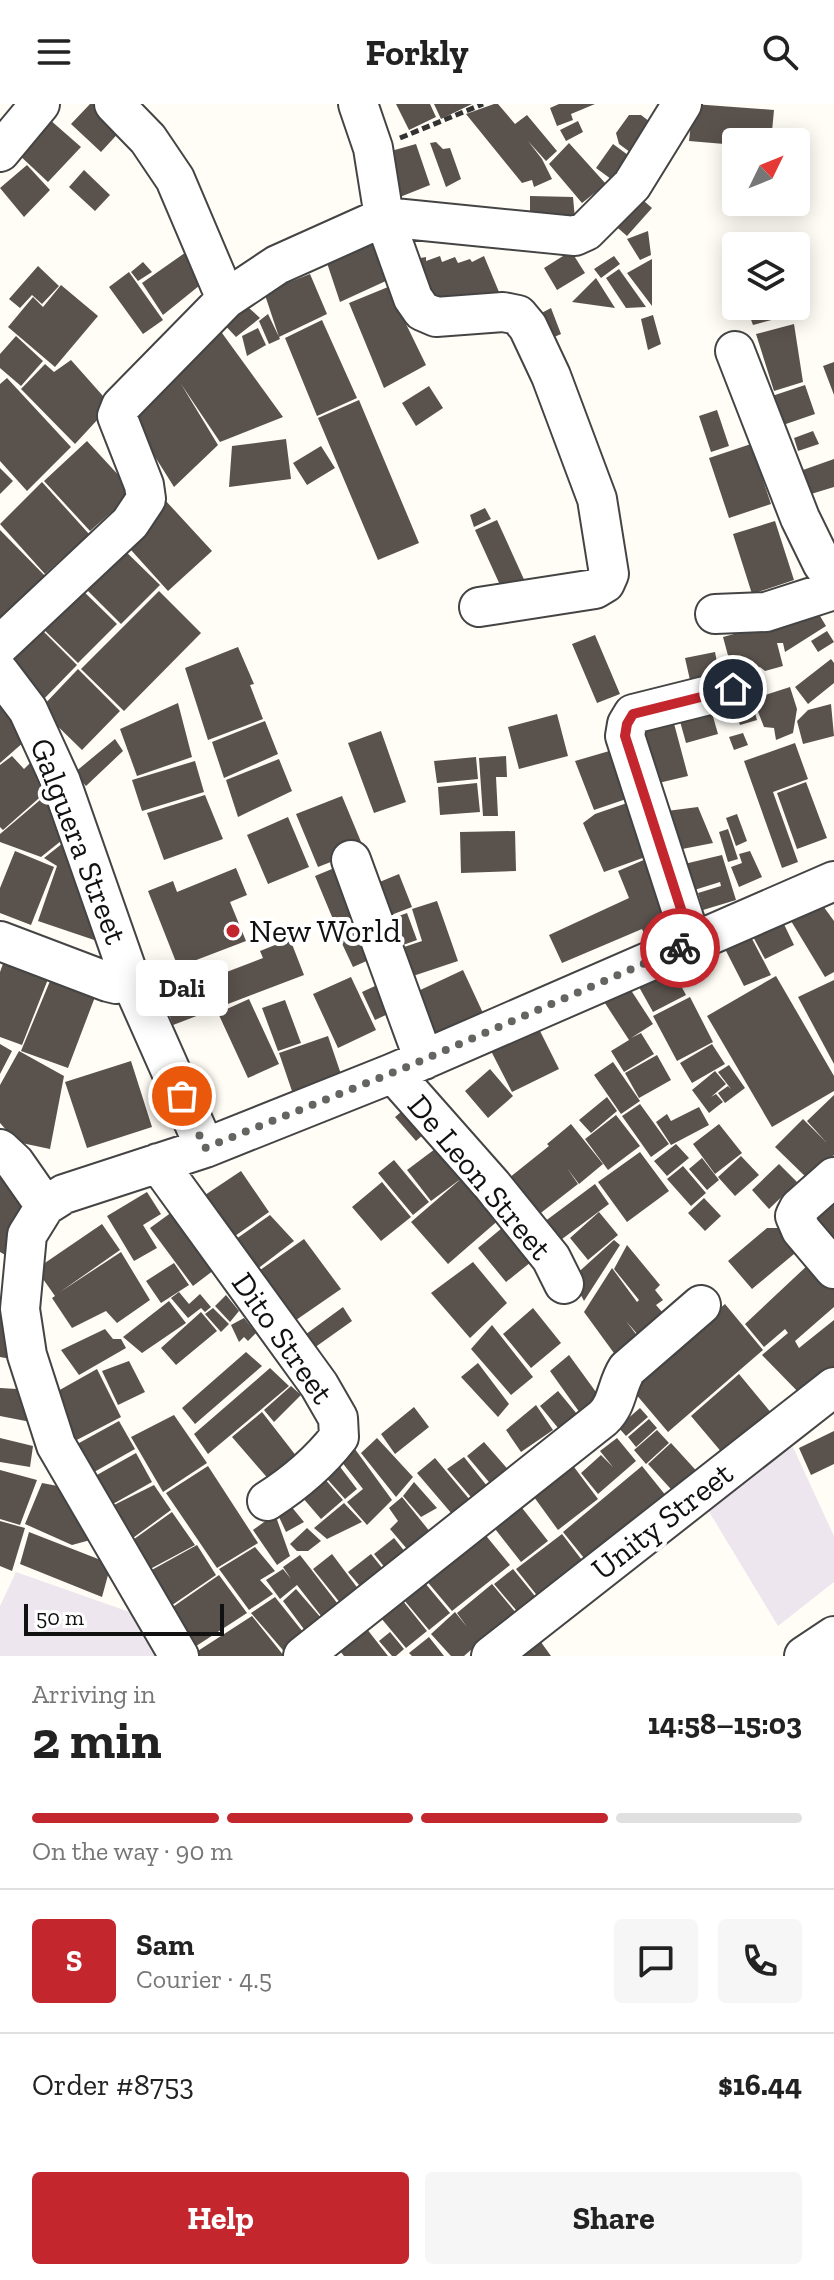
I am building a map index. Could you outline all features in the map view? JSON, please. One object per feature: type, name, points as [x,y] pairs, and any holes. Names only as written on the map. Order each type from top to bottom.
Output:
[{"type":"street","points":[[0,152],[40,104]]},
{"type":"street","points":[[114,104],[148,139],[175,179],[226,299]]},
{"type":"street","points":[[358,104],[373,148],[384,217],[413,298],[422,311],[436,317],[503,312],[518,315],[528,327],[551,376],[597,499],[609,574],[605,583],[595,589],[479,607]]},
{"type":"street","points":[[0,645],[130,523],[144,505],[144,485],[117,416],[121,406],[226,299],[277,265],[384,217],[575,236],[586,231],[632,185],[682,104]]},
{"type":"street","points":[[735,351],[800,518],[834,581]]},
{"type":"street","points":[[715,614],[766,612],[834,590]]},
{"type":"street","name":"Galguera Street","points":[[0,673],[28,710],[61,782],[130,979],[205,1148]]},
{"type":"street","points":[[692,943],[625,736],[633,714],[733,689]]},
{"type":"street","points":[[351,860],[409,1066]]},
{"type":"street","points":[[179,1656],[18,1378],[27,1355],[20,1309],[27,1235],[45,1206],[64,1194],[205,1148],[409,1066],[834,881]]},
{"type":"street","points":[[0,941],[108,982],[116,984],[130,979]]},
{"type":"street","name":"De Leon Street","points":[[409,1066],[551,1258],[564,1284]]},
{"type":"street","points":[[0,1149],[15,1163],[45,1206]]},
{"type":"street","name":"Dito Street","points":[[158,1163],[319,1385],[338,1418],[339,1437],[328,1452],[295,1482],[267,1501]]},
{"type":"street","points":[[834,1177],[799,1208],[795,1216],[801,1230],[834,1269]]},
{"type":"street","points":[[303,1656],[603,1418],[612,1410],[621,1378],[627,1369],[701,1305]]},
{"type":"street","name":"Unity Street","points":[[491,1656],[833,1390]]},
{"type":"street","points":[[804,1656],[834,1636]]},
{"type":"path","points":[[373,148],[483,104]]},
{"type":"shaded area","points":[[793,1447],[834,1536],[834,1582],[778,1626],[708,1510],[746,1476]]},
{"type":"shaded area","points":[[16,1572],[141,1616],[165,1656],[0,1656],[0,1606]]},
{"type":"building","points":[[90,104],[98,104],[124,127],[101,152],[71,124]]},
{"type":"building","points":[[396,104],[430,104],[436,117],[409,130]]},
{"type":"building","points":[[434,104],[472,104],[441,119]]},
{"type":"building","points":[[498,104],[515,124],[527,115],[557,151],[546,161],[528,141],[552,179],[534,187],[532,180],[522,183],[466,114]]},
{"type":"building","points":[[559,104],[595,104],[571,114],[573,120],[557,126],[550,108]]},
{"type":"building","points":[[693,104],[774,110],[772,128],[722,128],[722,144],[689,141]]},
{"type":"building","points":[[629,115],[641,115],[658,128],[638,158],[619,144],[616,133]]},
{"type":"building","points":[[49,119],[81,147],[48,182],[17,153]]},
{"type":"building","points":[[578,121],[583,132],[566,141],[560,130]]},
{"type":"building","points":[[436,142],[443,149],[450,148],[461,179],[446,187],[430,143]]},
{"type":"building","points":[[569,143],[606,184],[582,203],[549,164]]},
{"type":"building","points":[[416,144],[430,185],[400,197],[384,153]]},
{"type":"building","points":[[613,144],[628,155],[611,179],[596,168]]},
{"type":"building","points":[[27,165],[50,190],[24,217],[0,188]]},
{"type":"building","points":[[84,170],[110,195],[95,211],[69,187]]},
{"type":"building","points":[[636,194],[652,208],[627,236],[611,222]]},
{"type":"building","points":[[530,196],[573,197],[575,219],[530,216]]},
{"type":"building","points":[[648,231],[651,255],[640,260],[627,239]]},
{"type":"building","points":[[371,239],[388,280],[340,302],[325,257]]},
{"type":"building","points":[[189,250],[210,277],[163,315],[142,283]]},
{"type":"building","points":[[571,251],[585,273],[557,290],[544,268]]},
{"type":"building","points":[[440,256],[442,262],[455,257],[458,263],[470,259],[472,262],[484,256],[504,304],[428,308],[409,260],[426,257],[426,261]]},
{"type":"building","points":[[614,256],[620,264],[601,278],[594,269]]},
{"type":"building","points":[[652,259],[652,306],[627,273]]},
{"type":"building","points":[[143,262],[152,272],[138,281],[131,272]]},
{"type":"building","points":[[38,266],[59,286],[42,304],[32,295],[20,308],[9,299]]},
{"type":"building","points":[[619,269],[646,307],[626,308],[606,278]]},
{"type":"building","points":[[129,272],[163,320],[143,334],[109,287]]},
{"type":"building","points":[[310,274],[327,314],[279,337],[264,292]]},
{"type":"building","points":[[596,278],[615,308],[572,302]]},
{"type":"building","points":[[61,285],[98,316],[55,367],[8,327],[33,297],[43,307]]},
{"type":"building","points":[[388,287],[426,365],[384,388],[349,303]]},
{"type":"building","points":[[253,303],[249,308],[260,318],[236,337],[219,319]]},
{"type":"building","points":[[551,308],[561,334],[543,342],[532,318]]},
{"type":"building","points":[[268,314],[280,339],[269,344],[259,321]]},
{"type":"building","points":[[653,315],[661,344],[648,350],[641,319]]},
{"type":"building","points":[[322,320],[357,398],[317,416],[285,338]]},
{"type":"building","points":[[751,320],[772,320],[753,325]]},
{"type":"building","points":[[214,322],[283,417],[220,442],[181,384],[218,445],[174,487],[127,412]]},
{"type":"building","points":[[794,324],[803,382],[774,391],[756,334]]},
{"type":"building","points":[[258,328],[266,345],[247,356],[242,336]]},
{"type":"building","points":[[16,336],[43,361],[21,386],[0,368],[0,354]]},
{"type":"building","points":[[71,360],[111,405],[75,444],[21,389],[45,364],[54,372]]},
{"type":"building","points":[[834,362],[834,395],[823,366]]},
{"type":"building","points":[[7,378],[71,447],[27,491],[0,461],[0,384]]},
{"type":"building","points":[[805,385],[815,414],[783,425],[772,396]]},
{"type":"building","points":[[429,386],[443,408],[416,426],[402,403]]},
{"type":"building","points":[[359,400],[419,543],[378,560],[318,418]]},
{"type":"building","points":[[717,410],[729,446],[711,452],[699,416]]},
{"type":"building","points":[[813,431],[819,444],[798,451],[794,438]]},
{"type":"building","points":[[286,439],[291,479],[229,487],[232,446]]},
{"type":"building","points":[[87,441],[134,492],[90,531],[44,481]]},
{"type":"building","points":[[751,444],[771,504],[729,518],[709,458]]},
{"type":"building","points":[[321,446],[335,468],[307,485],[293,463]]},
{"type":"building","points":[[834,459],[834,487],[811,494],[803,470]]},
{"type":"building","points":[[0,468],[13,481],[0,494]]},
{"type":"building","points":[[42,482],[89,534],[45,574],[0,524]]},
{"type":"building","points":[[165,500],[212,551],[168,591],[122,540]]},
{"type":"building","points":[[485,508],[491,519],[474,527],[470,515]]},
{"type":"building","points":[[497,520],[527,586],[505,596],[475,530]]},
{"type":"building","points":[[775,521],[794,580],[752,594],[733,534]]},
{"type":"building","points":[[0,530],[48,579],[0,622]]},
{"type":"building","points":[[117,543],[160,585],[121,624],[79,582]]},
{"type":"building","points":[[75,583],[117,624],[78,663],[36,622]]},
{"type":"building","points":[[159,591],[201,633],[124,711],[81,669]]},
{"type":"building","points":[[817,611],[826,626],[785,652],[783,643],[777,643],[783,666],[765,671],[760,667],[733,674],[723,637]]},
{"type":"building","points":[[35,623],[77,665],[39,704],[0,665]]},
{"type":"building","points":[[827,631],[834,642],[818,652],[811,641]]},
{"type":"building","points":[[595,635],[620,694],[597,703],[572,644]]},
{"type":"building","points":[[238,647],[254,684],[250,685],[263,719],[208,740],[185,668]]},
{"type":"building","points":[[715,652],[721,683],[692,689],[685,658]]},
{"type":"building","points":[[831,659],[834,663],[834,683],[808,704],[795,687]]},
{"type":"building","points":[[78,669],[120,711],[82,750],[40,709]]},
{"type":"building","points":[[790,687],[797,709],[793,733],[776,740],[774,728],[764,727],[753,699]]},
{"type":"building","points":[[0,696],[34,733],[0,763]]},
{"type":"building","points":[[178,703],[192,757],[137,776],[120,729]]},
{"type":"building","points":[[831,704],[834,736],[803,744],[797,721],[808,710]]},
{"type":"building","points":[[710,706],[718,734],[686,743],[678,714]]},
{"type":"building","points":[[753,706],[757,720],[740,725],[735,712]]},
{"type":"building","points":[[557,714],[568,756],[519,769],[508,727]]},
{"type":"building","points":[[672,716],[688,776],[650,785],[635,726]]},
{"type":"building","points":[[265,721],[278,754],[224,778],[212,742]]},
{"type":"building","points":[[381,731],[406,802],[374,813],[348,743]]},
{"type":"building","points":[[743,733],[748,745],[734,750],[729,737]]},
{"type":"building","points":[[115,739],[123,751],[86,786],[74,773]]},
{"type":"building","points":[[795,743],[808,779],[773,792],[798,862],[782,868],[744,761]]},
{"type":"building","points":[[623,747],[635,796],[594,810],[575,761]]},
{"type":"building","points":[[12,756],[24,769],[35,758],[55,784],[3,830],[0,827],[0,765]]},
{"type":"building","points":[[506,756],[507,777],[496,777],[498,816],[483,816],[479,758]]},
{"type":"building","points":[[476,757],[478,779],[437,783],[434,761]]},
{"type":"building","points":[[279,759],[292,791],[238,817],[226,780]]},
{"type":"building","points":[[195,761],[204,792],[142,811],[132,780]]},
{"type":"building","points":[[806,782],[827,838],[797,849],[777,793]]},
{"type":"building","points":[[477,783],[480,812],[440,815],[438,787]]},
{"type":"building","points":[[53,789],[71,833],[41,857],[0,842],[0,834]]},
{"type":"building","points":[[205,795],[223,839],[164,860],[147,813]]},
{"type":"building","points":[[342,796],[364,849],[318,867],[296,814]]},
{"type":"building","points":[[630,802],[648,856],[604,872],[583,823],[595,814]]},
{"type":"building","points":[[698,807],[713,843],[672,851],[659,812]]},
{"type":"building","points":[[737,814],[747,841],[736,846],[726,818]]},
{"type":"building","points":[[288,817],[309,867],[268,884],[247,835]]},
{"type":"building","points":[[728,829],[738,859],[728,862],[719,832]]},
{"type":"building","points":[[515,831],[516,871],[461,873],[460,832]]},
{"type":"building","points":[[73,835],[112,946],[38,921],[57,866],[44,858]]},
{"type":"building","points":[[15,851],[54,867],[31,925],[0,913],[0,888]]},
{"type":"building","points":[[750,851],[762,877],[739,887],[731,867],[742,863],[739,854]]},
{"type":"building","points":[[722,855],[736,900],[703,910],[698,893],[721,886],[720,882],[688,892],[680,865]]},
{"type":"building","points":[[646,859],[677,933],[649,945],[642,929],[562,963],[549,935],[629,898],[618,871]]},
{"type":"building","points":[[344,864],[365,912],[335,924],[315,876]]},
{"type":"building","points":[[236,868],[247,895],[230,902],[246,941],[178,967],[148,891],[173,881],[177,892]]},
{"type":"building","points":[[399,874],[412,907],[378,920],[365,888]]},
{"type":"building","points":[[818,899],[834,921],[834,972],[825,977],[788,916]]},
{"type":"building","points":[[437,901],[458,961],[404,979],[395,950],[422,941],[412,909]]},
{"type":"building","points":[[407,913],[417,940],[389,950],[379,923]]},
{"type":"building","points":[[781,918],[794,945],[765,959],[750,931]]},
{"type":"building","points":[[366,923],[380,955],[353,967],[338,935]]},
{"type":"building","points":[[750,935],[771,975],[744,986],[724,947]]},
{"type":"building","points":[[290,939],[304,975],[173,1025],[159,987],[187,976],[190,986],[263,958],[260,951]]},
{"type":"building","points":[[8,950],[52,969],[22,1045],[0,1037],[0,972]]},
{"type":"building","points":[[55,969],[98,989],[68,1068],[21,1051]]},
{"type":"building","points":[[672,969],[686,995],[653,1012],[639,987]]},
{"type":"building","points":[[463,970],[483,1013],[436,1035],[416,992]]},
{"type":"building","points":[[776,976],[834,1076],[834,1091],[772,1127],[707,1016]]},
{"type":"building","points":[[351,977],[376,1030],[338,1048],[313,994]]},
{"type":"building","points":[[388,980],[401,1008],[375,1020],[362,992]]},
{"type":"building","points":[[834,980],[834,1064],[798,997]]},
{"type":"building","points":[[625,981],[653,1024],[631,1038],[641,1033],[654,1054],[624,1072],[611,1051],[629,1040],[601,997]]},
{"type":"building","points":[[690,997],[713,1042],[677,1061],[653,1016]]},
{"type":"building","points":[[249,999],[279,1064],[248,1078],[218,1013]]},
{"type":"building","points":[[285,1000],[301,1043],[278,1051],[262,1008]]},
{"type":"building","points":[[538,1027],[559,1069],[512,1092],[491,1051]]},
{"type":"building","points":[[328,1036],[343,1080],[294,1097],[279,1053]]},
{"type":"building","points":[[0,1044],[12,1051],[0,1074]]},
{"type":"building","points":[[712,1044],[725,1064],[692,1083],[680,1063]]},
{"type":"building","points":[[19,1051],[64,1076],[50,1149],[17,1142],[0,1123],[0,1085]]},
{"type":"building","points":[[657,1055],[671,1080],[639,1098],[625,1073]]},
{"type":"building","points":[[131,1061],[152,1127],[87,1148],[65,1082]]},
{"type":"building","points":[[613,1062],[640,1101],[621,1114],[594,1075]]},
{"type":"building","points":[[729,1065],[745,1088],[725,1103],[718,1093],[728,1086],[731,1089],[718,1072]]},
{"type":"building","points":[[490,1069],[513,1096],[488,1118],[465,1091]]},
{"type":"building","points":[[715,1071],[726,1084],[711,1097],[716,1094],[723,1102],[709,1113],[692,1090]]},
{"type":"building","points":[[834,1095],[834,1155],[809,1180],[775,1147],[803,1119],[826,1142],[807,1121]]},
{"type":"building","points":[[607,1097],[617,1111],[591,1133],[579,1120]]},
{"type":"building","points":[[413,1102],[434,1125],[416,1141],[395,1117]]},
{"type":"building","points":[[640,1104],[669,1144],[651,1157],[622,1116]]},
{"type":"building","points":[[699,1107],[709,1125],[671,1145],[656,1122],[667,1114],[671,1121]]},
{"type":"building","points":[[616,1115],[640,1146],[608,1170],[585,1139]]},
{"type":"building","points":[[571,1124],[603,1164],[579,1184],[567,1168],[578,1184],[533,1219],[504,1182]]},
{"type":"building","points":[[719,1124],[742,1153],[715,1174],[693,1144]]},
{"type":"building","points":[[447,1140],[501,1218],[448,1264],[411,1222],[462,1178],[431,1201],[407,1170]]},
{"type":"building","points":[[676,1144],[689,1158],[667,1176],[654,1161]]},
{"type":"building","points":[[640,1152],[669,1191],[627,1222],[598,1182]]},
{"type":"building","points":[[741,1156],[759,1175],[735,1196],[718,1177]]},
{"type":"building","points":[[702,1158],[719,1180],[707,1190],[689,1169]]},
{"type":"building","points":[[394,1160],[429,1202],[413,1215],[378,1173]]},
{"type":"building","points":[[779,1164],[797,1182],[769,1209],[752,1190]]},
{"type":"building","points":[[683,1166],[706,1193],[691,1206],[667,1179]]},
{"type":"building","points":[[241,1171],[269,1212],[222,1245],[193,1203]]},
{"type":"building","points":[[0,1177],[24,1206],[7,1256],[0,1252]]},
{"type":"building","points":[[382,1182],[411,1217],[381,1241],[352,1207]]},
{"type":"building","points":[[595,1184],[609,1204],[554,1245],[540,1225]]},
{"type":"building","points":[[147,1192],[161,1214],[143,1225],[157,1248],[134,1261],[107,1216]]},
{"type":"building","points":[[704,1198],[721,1216],[705,1231],[688,1213]]},
{"type":"building","points":[[834,1201],[834,1248],[805,1225]]},
{"type":"building","points":[[172,1212],[214,1270],[193,1286],[150,1228]]},
{"type":"building","points":[[599,1212],[618,1235],[588,1260],[570,1238]]},
{"type":"building","points":[[270,1215],[294,1241],[256,1270],[236,1239]]},
{"type":"building","points":[[508,1223],[536,1258],[506,1282],[478,1248]]},
{"type":"building","points":[[102,1224],[120,1250],[60,1292],[121,1252],[150,1300],[117,1323],[106,1311],[72,1328],[36,1269]]},
{"type":"building","points":[[767,1228],[782,1228],[800,1249],[752,1289],[728,1261]]},
{"type":"building","points":[[304,1239],[341,1289],[283,1329],[246,1280]]},
{"type":"building","points":[[614,1240],[620,1245],[584,1301],[572,1278]]},
{"type":"building","points":[[627,1245],[660,1285],[655,1290],[663,1300],[656,1305],[663,1313],[645,1343],[626,1321],[642,1342],[619,1360],[584,1312],[612,1268],[637,1302],[639,1300],[614,1269]]},
{"type":"building","points":[[473,1262],[507,1303],[470,1338],[431,1293]]},
{"type":"building","points":[[174,1263],[189,1285],[161,1303],[146,1281]]},
{"type":"building","points":[[810,1263],[834,1288],[834,1307],[795,1341],[799,1348],[834,1320],[834,1369],[804,1398],[762,1355],[788,1333],[785,1329],[764,1347],[745,1324]]},
{"type":"building","points":[[179,1292],[189,1304],[200,1294],[211,1307],[205,1312],[201,1308],[188,1318],[171,1298]]},
{"type":"building","points":[[226,1295],[239,1311],[230,1322],[215,1306]]},
{"type":"building","points":[[0,1297],[14,1301],[11,1359],[0,1357]]},
{"type":"building","points":[[169,1301],[186,1323],[142,1353],[123,1337]]},
{"type":"building","points":[[725,1304],[763,1350],[668,1432],[629,1386]]},
{"type":"building","points":[[343,1307],[352,1321],[307,1353],[298,1340]]},
{"type":"building","points":[[213,1308],[229,1324],[221,1332],[205,1314]]},
{"type":"building","points":[[533,1308],[561,1343],[531,1368],[503,1334]]},
{"type":"building","points":[[201,1312],[217,1331],[176,1365],[161,1348]]},
{"type":"building","points":[[244,1318],[256,1333],[248,1341],[244,1337],[239,1342],[231,1325]]},
{"type":"building","points":[[492,1325],[533,1377],[511,1395],[471,1349]]},
{"type":"building","points":[[105,1329],[113,1339],[121,1339],[126,1348],[79,1375],[61,1350]]},
{"type":"building","points":[[246,1352],[262,1366],[195,1424],[182,1408]]},
{"type":"building","points":[[569,1355],[604,1403],[585,1420],[550,1371]]},
{"type":"building","points":[[129,1361],[145,1392],[118,1405],[102,1371]]},
{"type":"building","points":[[478,1363],[509,1404],[498,1417],[461,1377]]},
{"type":"building","points":[[270,1368],[289,1386],[208,1454],[194,1434]]},
{"type":"building","points":[[97,1369],[121,1417],[69,1444],[49,1396]]},
{"type":"building","points":[[739,1374],[777,1420],[729,1461],[691,1416]]},
{"type":"building","points":[[291,1386],[301,1395],[274,1422],[264,1410]]},
{"type":"building","points":[[0,1388],[17,1389],[39,1412],[36,1423],[0,1416]]},
{"type":"building","points":[[558,1391],[586,1425],[568,1440],[540,1406]]},
{"type":"building","points":[[536,1405],[553,1430],[521,1452],[506,1430]]},
{"type":"building","points":[[414,1407],[429,1427],[395,1454],[381,1434]]},
{"type":"building","points":[[640,1408],[648,1417],[626,1436],[618,1427]]},
{"type":"building","points":[[262,1412],[297,1457],[271,1482],[232,1437]]},
{"type":"building","points":[[174,1415],[207,1463],[163,1492],[131,1437]]},
{"type":"building","points":[[649,1419],[657,1428],[636,1447],[628,1437]]},
{"type":"building","points":[[119,1421],[135,1449],[87,1476],[70,1448]]},
{"type":"building","points":[[657,1430],[669,1443],[646,1464],[634,1450]]},
{"type":"building","points":[[834,1431],[834,1464],[811,1475],[799,1448]]},
{"type":"building","points":[[0,1438],[33,1446],[30,1467],[0,1462]]},
{"type":"building","points":[[377,1438],[413,1477],[396,1497],[361,1453]]},
{"type":"building","points":[[617,1438],[636,1461],[598,1494],[581,1473],[601,1455],[613,1467],[600,1451]]},
{"type":"building","points":[[484,1442],[511,1473],[494,1488],[467,1456]]},
{"type":"building","points":[[671,1443],[702,1477],[679,1498],[648,1464]]},
{"type":"building","points":[[352,1445],[392,1500],[367,1525],[347,1502],[363,1489],[337,1456]]},
{"type":"building","points":[[136,1453],[152,1482],[104,1509],[88,1480]]},
{"type":"building","points":[[464,1457],[491,1491],[476,1503],[447,1469]]},
{"type":"building","points":[[435,1458],[475,1506],[458,1521],[417,1473]]},
{"type":"building","points":[[334,1459],[357,1489],[345,1499],[321,1472]]},
{"type":"building","points":[[208,1466],[258,1543],[217,1568],[166,1493]]},
{"type":"building","points":[[642,1466],[671,1502],[588,1563],[563,1532]]},
{"type":"building","points":[[574,1467],[598,1499],[558,1530],[534,1497]]},
{"type":"building","points":[[0,1470],[37,1480],[20,1525],[0,1519]]},
{"type":"building","points":[[324,1478],[343,1500],[321,1519],[302,1497]]},
{"type":"building","points":[[414,1482],[437,1508],[421,1517],[403,1496]]},
{"type":"building","points":[[42,1483],[73,1489],[94,1539],[72,1545],[25,1524]]},
{"type":"building","points":[[154,1485],[171,1510],[122,1546],[102,1511]]},
{"type":"building","points":[[402,1497],[435,1538],[413,1556],[390,1529],[398,1521],[389,1508]]},
{"type":"building","points":[[286,1500],[304,1522],[286,1532],[274,1506]]},
{"type":"building","points":[[344,1503],[362,1522],[327,1539],[314,1528]]},
{"type":"building","points":[[519,1504],[548,1541],[521,1562],[492,1525]]},
{"type":"building","points":[[172,1512],[195,1545],[139,1575],[123,1547]]},
{"type":"building","points":[[275,1514],[290,1556],[277,1565],[253,1530]]},
{"type":"building","points":[[0,1521],[25,1528],[12,1571],[0,1566]]},
{"type":"building","points":[[307,1528],[321,1541],[308,1551],[297,1551],[290,1544]]},
{"type":"building","points":[[29,1532],[111,1564],[102,1597],[20,1564]]},
{"type":"building","points":[[483,1532],[510,1565],[452,1611],[425,1579]]},
{"type":"building","points":[[562,1534],[588,1568],[543,1603],[516,1569]]},
{"type":"building","points":[[394,1538],[410,1558],[390,1574],[374,1554]]},
{"type":"building","points":[[197,1545],[216,1575],[162,1612],[139,1577]]},
{"type":"building","points":[[255,1547],[275,1571],[260,1580],[273,1594],[249,1610],[219,1569]]},
{"type":"building","points":[[332,1554],[359,1590],[341,1604],[313,1569]]},
{"type":"building","points":[[371,1554],[387,1574],[365,1592],[348,1572]]},
{"type":"building","points":[[300,1555],[341,1608],[325,1621],[297,1585],[280,1599],[266,1580],[283,1569],[291,1579],[283,1567]]},
{"type":"building","points":[[513,1569],[539,1601],[521,1616],[494,1584]]},
{"type":"building","points":[[219,1575],[247,1613],[187,1652],[164,1613]]},
{"type":"building","points":[[425,1583],[450,1613],[429,1630],[404,1600]]},
{"type":"building","points":[[492,1584],[521,1619],[481,1641],[464,1656],[451,1656],[431,1634],[455,1612],[467,1627],[457,1613]]},
{"type":"building","points":[[296,1589],[322,1619],[306,1632],[283,1601]]},
{"type":"building","points":[[275,1597],[311,1642],[288,1656],[251,1613]]},
{"type":"building","points":[[403,1601],[427,1631],[406,1648],[381,1618]]},
{"type":"building","points":[[252,1616],[284,1656],[190,1656]]},
{"type":"building","points":[[363,1624],[388,1656],[344,1656],[336,1646]]},
{"type":"building","points":[[390,1632],[404,1649],[396,1656],[392,1656],[379,1641]]},
{"type":"building","points":[[429,1637],[444,1656],[412,1656],[409,1653]]},
{"type":"building","points":[[538,1638],[551,1656],[514,1656]]},
{"type":"way so far","points":[[182,1096],[205,1148],[409,1066],[680,948]]},
{"type":"place","name":"New World","points":[[233,931]]},
{"type":"place","name":"Dali","points":[[182,1096]]},
{"type":"route","points":[[680,948],[692,943],[625,736],[627,724],[633,714],[733,689]]}]
